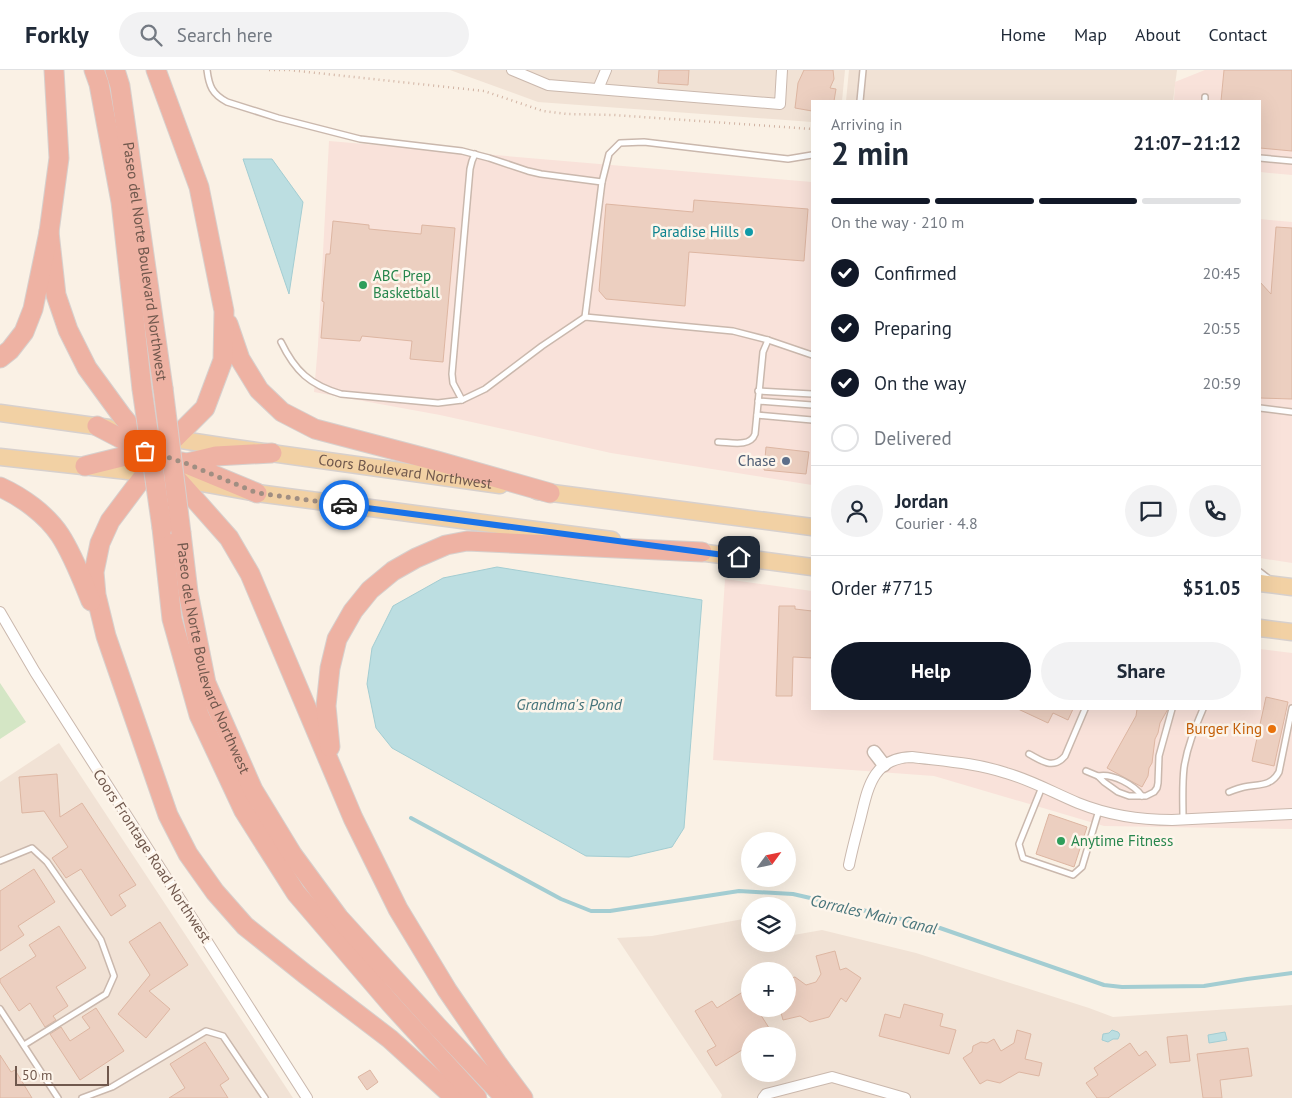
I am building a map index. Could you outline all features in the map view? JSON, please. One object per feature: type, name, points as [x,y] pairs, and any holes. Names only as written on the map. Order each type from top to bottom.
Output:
[{"type":"highway","points":[[0,358],[10,350],[24,332],[33,310],[49,232],[59,158],[54,70]]},
{"type":"highway","name":"Paseo del Norte Boulevard Northwest","points":[[94,70],[99,84],[121,202],[142,389],[162,528],[172,619],[199,714],[244,811],[296,893],[391,1004],[477,1098]]},
{"type":"highway","name":"Paseo del Norte Boulevard Northwest","points":[[115,70],[120,86],[188,592],[206,683],[253,790],[292,854],[339,918],[505,1098]]},
{"type":"highway","points":[[156,70],[200,187],[224,311],[240,359],[259,390],[282,412],[315,429],[550,492]]},
{"type":"highway","points":[[49,232],[56,295],[68,330],[87,368],[149,450]]},
{"type":"highway","points":[[85,466],[149,450],[174,439],[204,408],[222,360],[224,311]]},
{"type":"highway","points":[[97,426],[167,457],[229,538],[250,574],[353,818],[398,909],[447,990],[496,1063],[523,1098]]},
{"type":"highway","points":[[106,636],[96,595],[94,572],[100,543],[110,521],[146,473],[177,470],[216,456],[272,454]]},
{"type":"highway","points":[[177,470],[257,493]]},
{"type":"highway","points":[[0,487],[16,494],[39,512],[59,534],[73,559],[106,636],[168,815],[188,854],[215,892],[245,926],[390,1039],[455,1098]]},
{"type":"highway","points":[[331,766],[326,706],[330,668],[337,639],[353,611],[370,590],[393,571],[416,558],[446,545],[468,541],[702,552]]},
{"type":"main road","name":"Coors Boulevard Northwest","points":[[0,413],[97,426],[272,454],[810,525]]},
{"type":"main road","points":[[0,457],[146,473]]},
{"type":"main road","points":[[257,493],[811,567]]},
{"type":"main road","points":[[1267,584],[1292,587]]},
{"type":"main road","points":[[1262,630],[1292,632]]},
{"type":"street","points":[[512,70],[548,85],[780,104],[782,70]]},
{"type":"street","points":[[598,89],[606,70]]},
{"type":"street","name":"Coors Frontage Road Northwest","points":[[0,612],[35,672],[307,1098]]},
{"type":"street","points":[[874,752],[884,765]]},
{"type":"street","points":[[849,865],[868,789],[884,765],[903,757],[953,762],[999,771],[1020,777],[1076,802],[1116,815],[1146,819],[1183,819],[1292,814]]},
{"type":"street","points":[[763,1098],[766,1094],[832,1077],[905,1098]]},
{"type":"lane","points":[[207,70],[210,86],[219,98],[278,118],[360,139],[475,154],[541,174],[602,182]]},
{"type":"lane","points":[[860,100],[863,70]]},
{"type":"lane","points":[[585,317],[602,182],[609,154],[620,143],[644,142],[788,158],[811,155]]},
{"type":"lane","points":[[462,400],[453,383],[452,374],[470,169],[475,154]]},
{"type":"lane","points":[[1261,158],[1292,162]]},
{"type":"lane","points":[[281,342],[301,373],[319,386],[329,390],[341,394],[438,403],[462,400],[485,389],[542,346],[585,317],[733,331],[768,340],[811,355]]},
{"type":"lane","points":[[718,442],[748,443],[754,439],[763,352],[768,340]]},
{"type":"lane","points":[[758,390],[811,394]]},
{"type":"lane","points":[[758,401],[811,405]]},
{"type":"lane","points":[[1261,408],[1292,412]]},
{"type":"lane","points":[[757,415],[811,420]]},
{"type":"lane","points":[[1229,792],[1244,787],[1268,784],[1273,781],[1279,772],[1292,708]]},
{"type":"lane","points":[[1029,754],[1052,764],[1061,760],[1065,756],[1085,710]]},
{"type":"lane","points":[[1086,771],[1098,776],[1118,792],[1135,797],[1151,795],[1157,788],[1160,756],[1172,710]]},
{"type":"lane","points":[[1183,819],[1185,762],[1190,742],[1203,710]]},
{"type":"lane","points":[[1098,776],[1107,776],[1133,786],[1142,796]]},
{"type":"lane","points":[[1042,787],[1019,844],[1023,858],[1073,875],[1082,867],[1099,810]]},
{"type":"lane","points":[[0,861],[32,848],[47,862],[101,940],[114,976],[106,994],[24,1045]]},
{"type":"lane","points":[[0,1008],[58,1098]]},
{"type":"lane","points":[[82,1098],[112,1087],[206,1030],[223,1036],[265,1098]]},
{"type":"path","points":[[269,70],[289,70],[484,91],[543,111],[567,114],[614,115],[811,129]]},
{"type":"shaded area","points":[[450,70],[845,70],[842,100],[811,100],[811,122],[538,102]]},
{"type":"shaded area","points":[[849,70],[1177,70],[1173,100],[846,100]]},
{"type":"shaded area","points":[[1205,70],[1292,70],[1292,175],[1261,172],[1261,100],[1174,100],[1175,82]]},
{"type":"shaded area","points":[[329,141],[811,182],[811,485],[611,453],[440,415],[314,392]]},
{"type":"shaded area","points":[[1261,219],[1292,222],[1292,563],[1261,558]]},
{"type":"shaded area","points":[[725,579],[811,591],[811,710],[1261,710],[1261,649],[1292,653],[1292,829],[1104,826],[934,776],[713,760]]},
{"type":"shaded area","points":[[59,743],[293,1098],[0,1098],[0,782]]},
{"type":"shaded area","points":[[741,919],[741,952],[796,952],[796,935],[822,930],[916,953],[1113,1017],[1292,1005],[1292,1098],[721,1098],[722,1095],[617,938],[652,936]]},
{"type":"green space","points":[[0,683],[26,722],[0,739]]},
{"type":"water","points":[[243,159],[272,159],[303,202],[289,294]]},
{"type":"water","name":"Grandma's Pond","points":[[497,567],[702,600],[684,828],[672,847],[629,857],[586,856],[392,748],[376,728],[367,684],[372,648],[393,606],[443,578]]},
{"type":"water","points":[[1112,1030],[1119,1033],[1118,1039],[1108,1042],[1102,1040],[1103,1034],[1109,1033]]},
{"type":"water","points":[[1225,1032],[1227,1040],[1209,1043],[1208,1035]]},
{"type":"building","points":[[659,70],[689,70],[688,85],[658,83]]},
{"type":"building","points":[[804,70],[833,70],[834,79],[830,88],[836,89],[834,100],[811,100],[811,111],[795,108],[798,83]]},
{"type":"building","points":[[1224,70],[1292,70],[1292,151],[1261,148],[1261,100],[1221,100]]},
{"type":"building","points":[[694,200],[808,209],[804,261],[689,252],[685,306],[606,299],[599,291],[606,204],[693,212]]},
{"type":"building","name":"ABC Prep Basketball","points":[[333,221],[369,225],[369,229],[421,234],[422,225],[455,228],[443,362],[410,359],[412,341],[362,336],[360,341],[321,338],[326,254],[330,254]]},
{"type":"building","points":[[1276,227],[1292,228],[1292,399],[1261,398],[1261,283],[1271,294]]},
{"type":"building","name":"Chase","points":[[766,447],[809,452],[806,474],[764,470]]},
{"type":"building","points":[[779,606],[795,606],[795,609],[811,611],[811,658],[793,657],[792,696],[776,696]]},
{"type":"building","points":[[1266,697],[1288,702],[1274,766],[1252,761]]},
{"type":"building","points":[[1020,710],[1073,710],[1068,720],[1053,713],[1048,723]]},
{"type":"building","points":[[1137,710],[1167,710],[1160,723],[1155,739],[1152,763],[1142,787],[1107,768],[1136,716]]},
{"type":"building","points":[[57,774],[60,817],[82,803],[136,885],[119,895],[126,906],[111,916],[81,869],[66,878],[52,858],[68,847],[44,811],[22,813],[19,777]]},
{"type":"building","name":"Anytime Fitness","points":[[1049,814],[1087,827],[1074,867],[1036,854]]},
{"type":"building","points":[[34,869],[55,902],[18,926],[24,935],[0,951],[0,891]]},
{"type":"building","points":[[160,922],[188,965],[149,991],[170,1009],[146,1038],[118,1014],[150,975],[129,942]]},
{"type":"building","points":[[59,926],[86,968],[56,987],[68,1006],[53,1016],[56,1020],[45,1027],[30,1003],[19,1011],[0,982],[0,979],[36,956],[29,945]]},
{"type":"building","points":[[835,951],[840,970],[846,968],[861,978],[846,1002],[841,998],[829,1017],[810,1022],[800,1016],[796,1017],[796,978],[806,985],[816,982],[821,974],[816,956]]},
{"type":"building","points":[[741,993],[741,1017],[762,1017],[768,1027],[741,1027],[741,1051],[716,1066],[707,1051],[716,1046],[695,1011],[712,1001],[717,1008]]},
{"type":"building","points":[[904,1004],[943,1014],[940,1026],[956,1030],[949,1054],[879,1036],[885,1014],[900,1018]]},
{"type":"building","points":[[96,1008],[124,1051],[80,1080],[50,1034],[61,1027],[70,1041],[90,1028],[82,1017]]},
{"type":"building","points":[[782,1017],[796,1017],[783,1020]]},
{"type":"building","points":[[1017,1030],[1031,1034],[1025,1059],[1042,1063],[1039,1076],[1019,1072],[1000,1083],[987,1080],[980,1084],[963,1058],[972,1052],[973,1046],[981,1042],[987,1043],[994,1039],[1001,1051],[1014,1043]]},
{"type":"building","points":[[1187,1035],[1190,1061],[1170,1063],[1167,1037]]},
{"type":"building","points":[[205,1042],[229,1079],[220,1085],[228,1098],[169,1098],[185,1088],[170,1064]]},
{"type":"building","points":[[1130,1043],[1139,1056],[1146,1051],[1156,1065],[1108,1098],[1097,1098],[1086,1083],[1098,1075],[1094,1068]]},
{"type":"building","points":[[1248,1048],[1252,1076],[1220,1080],[1222,1098],[1203,1098],[1197,1054]]},
{"type":"building","points":[[0,1055],[11,1072],[15,1070],[32,1098],[0,1098]]},
{"type":"building","points":[[370,1070],[378,1082],[367,1090],[358,1077]]},
{"type":"waterway","name":"Corrales Main Canal","points":[[411,818],[561,899],[591,911],[610,911],[739,891],[793,894],[940,928],[1104,985],[1122,987],[1204,986],[1292,973]]},
{"type":"way so far","points":[[145,451],[154,449],[167,457],[257,493],[344,505]]},
{"type":"place","name":"Paradise Hills","points":[[749,232]]},
{"type":"place","name":"ABC Prep Basketball","points":[[363,285]]},
{"type":"place","name":"Chase","points":[[786,461]]},
{"type":"place","name":"Burger King","points":[[1272,729]]},
{"type":"place","name":"Anytime Fitness","points":[[1061,841]]},
{"type":"route","points":[[344,505],[739,557]]}]
